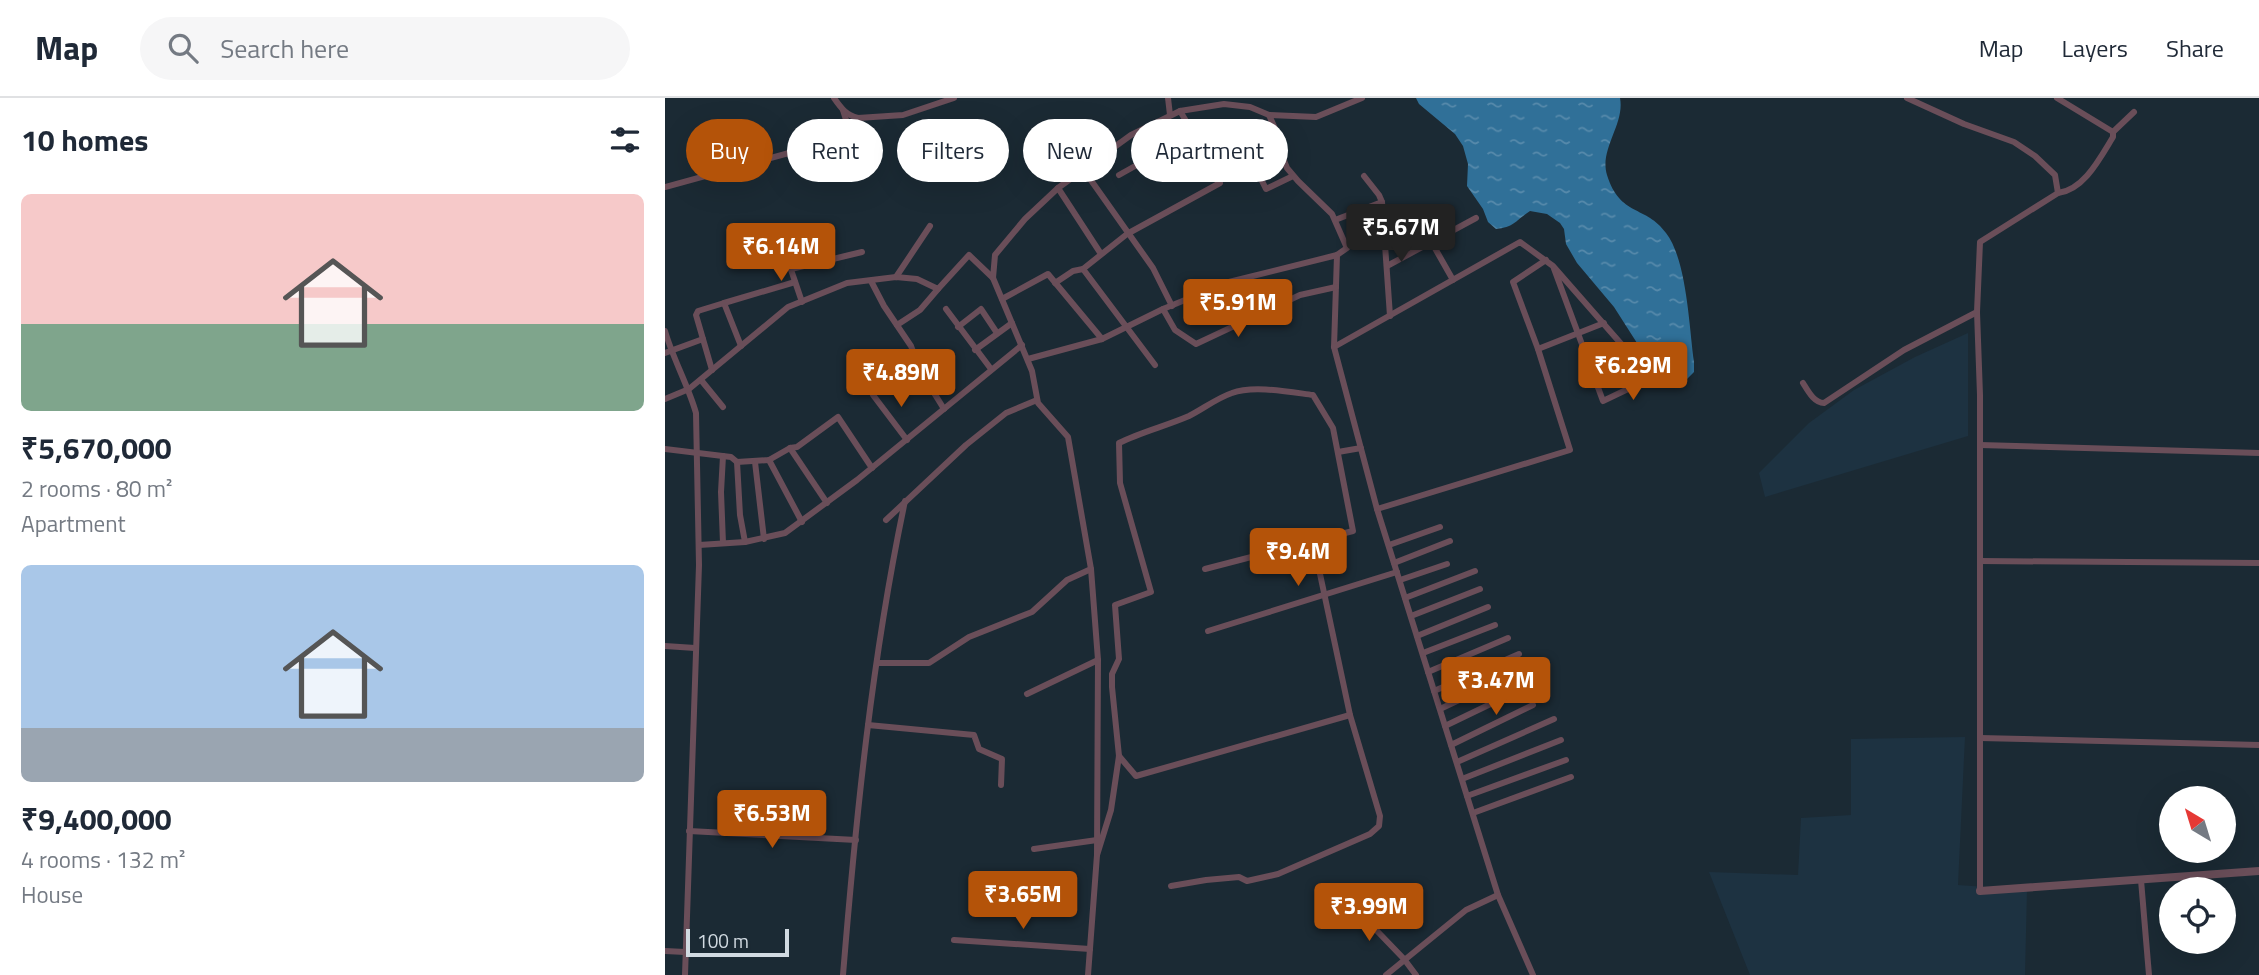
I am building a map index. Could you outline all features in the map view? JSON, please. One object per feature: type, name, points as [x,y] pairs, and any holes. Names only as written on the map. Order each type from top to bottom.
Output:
[{"type":"street","points":[[834,98],[843,110],[858,118],[903,115],[954,98]]},
{"type":"street","points":[[1168,98],[1170,115]]},
{"type":"street","points":[[1117,145],[1180,111],[1224,104],[1250,107],[1269,115],[1316,117],[1362,98]]},
{"type":"street","points":[[1907,98],[1964,124],[2014,142],[2055,174],[2057,193]]},
{"type":"street","points":[[2057,98],[2113,132]]},
{"type":"street","points":[[665,187],[851,136],[843,110]]},
{"type":"street","points":[[1180,111],[1185,119]]},
{"type":"street","points":[[2134,112],[2113,132],[2113,137],[2094,169],[2066,192],[2057,193],[1980,242],[1977,312],[1980,445],[1980,891],[2259,872]]},
{"type":"street","points":[[1269,115],[1271,119]]},
{"type":"street","points":[[1119,175],[1131,168]]},
{"type":"street","points":[[1028,359],[1102,339],[1163,309],[1229,282],[1337,255],[1347,248],[1332,214],[1288,169]]},
{"type":"street","points":[[1288,178],[1293,176]]},
{"type":"street","points":[[1364,176],[1382,202],[1389,316]]},
{"type":"street","points":[[981,267],[995,255],[1025,219],[1066,182]]},
{"type":"street","points":[[1092,182],[1153,268],[1172,306]]},
{"type":"street","points":[[1055,283],[1073,271],[1083,269],[1128,234],[1220,182]]},
{"type":"street","points":[[1262,182],[1266,189],[1281,182]]},
{"type":"street","points":[[1058,188],[1101,254]]},
{"type":"street","points":[[1335,220],[1382,202]]},
{"type":"street","points":[[1387,266],[1476,218]]},
{"type":"street","points":[[896,277],[930,226]]},
{"type":"street","points":[[1432,243],[1453,280]]},
{"type":"street","points":[[1334,347],[1520,243],[1553,266],[1651,378],[1603,401],[1553,266]]},
{"type":"street","points":[[791,269],[862,252]]},
{"type":"street","points":[[786,254],[802,302]]},
{"type":"street","points":[[897,325],[920,310],[969,255],[993,278],[1028,359],[1038,403],[1068,437],[1091,569],[1098,660],[1097,855],[1090,975]]},
{"type":"street","points":[[993,278],[995,255]]},
{"type":"street","points":[[1337,255],[1334,347],[1377,509],[1498,895],[1533,975]]},
{"type":"street","points":[[1377,509],[1570,450],[1538,349],[1513,282],[1546,260]]},
{"type":"street","points":[[1083,269],[1155,365]]},
{"type":"street","points":[[1002,299],[1048,274],[1102,339]]},
{"type":"street","points":[[665,399],[689,389],[788,307],[847,283],[896,277],[917,279],[938,289]]},
{"type":"street","points":[[871,281],[911,346],[921,372],[944,409]]},
{"type":"street","points":[[712,370],[696,313],[795,282]]},
{"type":"street","points":[[1163,309],[1175,330],[1196,344],[1300,295],[1336,287]]},
{"type":"street","points":[[725,303],[741,346]]},
{"type":"street","points":[[946,309],[991,369]]},
{"type":"street","points":[[958,327],[981,309],[997,333]]},
{"type":"street","points":[[1803,383],[1819,403],[1824,403],[1904,350],[1977,312]]},
{"type":"street","points":[[975,350],[1011,323]]},
{"type":"street","points":[[1538,349],[1604,323]]},
{"type":"street","points":[[665,331],[668,353],[689,389],[696,413],[699,545],[685,975]]},
{"type":"street","points":[[668,353],[703,339]]},
{"type":"street","points":[[699,545],[745,542],[785,533],[872,468],[1022,345]]},
{"type":"street","points":[[701,380],[723,407]]},
{"type":"street","points":[[1097,855],[1111,810],[1119,756],[1112,687],[1112,674],[1119,659],[1115,605],[1151,593],[1120,483],[1119,443],[1136,434],[1169,425],[1233,392],[1261,390],[1313,394],[1333,428],[1353,531],[1205,569]]},
{"type":"street","points":[[873,395],[907,439]]},
{"type":"street","points":[[885,520],[966,445],[1006,413],[1037,400]]},
{"type":"street","points":[[665,449],[731,457],[737,462],[769,460],[797,447],[838,417],[872,468]]},
{"type":"street","points":[[1980,445],[2259,453]]},
{"type":"street","points":[[790,448],[827,503]]},
{"type":"street","points":[[1338,452],[1361,448]]},
{"type":"street","points":[[723,456],[723,543]]},
{"type":"street","points":[[769,460],[802,522]]},
{"type":"street","points":[[737,462],[740,515],[745,542]]},
{"type":"street","points":[[755,462],[764,538]]},
{"type":"street","points":[[843,975],[868,725],[892,561],[905,501]]},
{"type":"street","points":[[1389,545],[1440,527]]},
{"type":"street","points":[[1171,886],[1223,878],[1239,877],[1247,881],[1278,874],[1370,834],[1379,826],[1380,816],[1350,715],[1314,541]]},
{"type":"street","points":[[1394,563],[1450,541]]},
{"type":"street","points":[[1980,561],[2259,563]]},
{"type":"street","points":[[1400,580],[1447,564]]},
{"type":"street","points":[[877,663],[929,663],[969,637],[1032,612],[1067,580],[1091,569]]},
{"type":"street","points":[[1405,597],[1475,571]]},
{"type":"street","points":[[1208,631],[1397,572]]},
{"type":"street","points":[[1411,617],[1480,589]]},
{"type":"street","points":[[1417,636],[1488,607]]},
{"type":"street","points":[[1423,653],[1495,625]]},
{"type":"street","points":[[1428,672],[1508,638]]},
{"type":"street","points":[[665,646],[695,648]]},
{"type":"street","points":[[1434,691],[1519,654]]},
{"type":"street","points":[[1027,694],[1098,660]]},
{"type":"street","points":[[1440,709],[1525,669]]},
{"type":"street","points":[[1445,726],[1534,683]]},
{"type":"street","points":[[1451,745],[1533,705]]},
{"type":"street","points":[[1119,756],[1136,776],[1350,715]]},
{"type":"street","points":[[1457,762],[1554,719]]},
{"type":"street","points":[[868,725],[974,735],[979,749],[1002,759],[1001,785]]},
{"type":"street","points":[[1980,738],[2259,745]]},
{"type":"street","points":[[1462,779],[1561,740]]},
{"type":"street","points":[[1467,796],[1566,760]]},
{"type":"street","points":[[1472,813],[1571,778]]},
{"type":"street","points":[[689,831],[856,841]]},
{"type":"street","points":[[1034,849],[1097,840]]},
{"type":"street","points":[[2141,880],[2149,975]]},
{"type":"street","points":[[1385,975],[1466,910],[1498,895]]},
{"type":"street","points":[[1354,907],[1416,975]]},
{"type":"street","points":[[954,940],[1090,949]]},
{"type":"street","points":[[665,951],[685,952]]},
{"type":"shaded area","points":[[1968,333],[1968,436],[1765,497],[1759,473],[1809,423],[1854,390],[1915,357]]},
{"type":"shaded area","points":[[1965,737],[1958,885],[2027,890],[2025,975],[1750,975],[1709,872],[1798,875],[1801,818],[1851,815],[1851,739]]},
{"type":"water","points":[[1416,98],[1620,98],[1619,117],[1606,156],[1607,175],[1619,198],[1650,218],[1666,233],[1679,260],[1694,362],[1694,372],[1684,382],[1677,379],[1667,364],[1637,343],[1614,307],[1577,263],[1566,244],[1564,229],[1560,223],[1547,214],[1530,211],[1511,225],[1502,228],[1496,229],[1488,222],[1483,209],[1467,186],[1468,164],[1463,146],[1455,134],[1419,104]]}]
